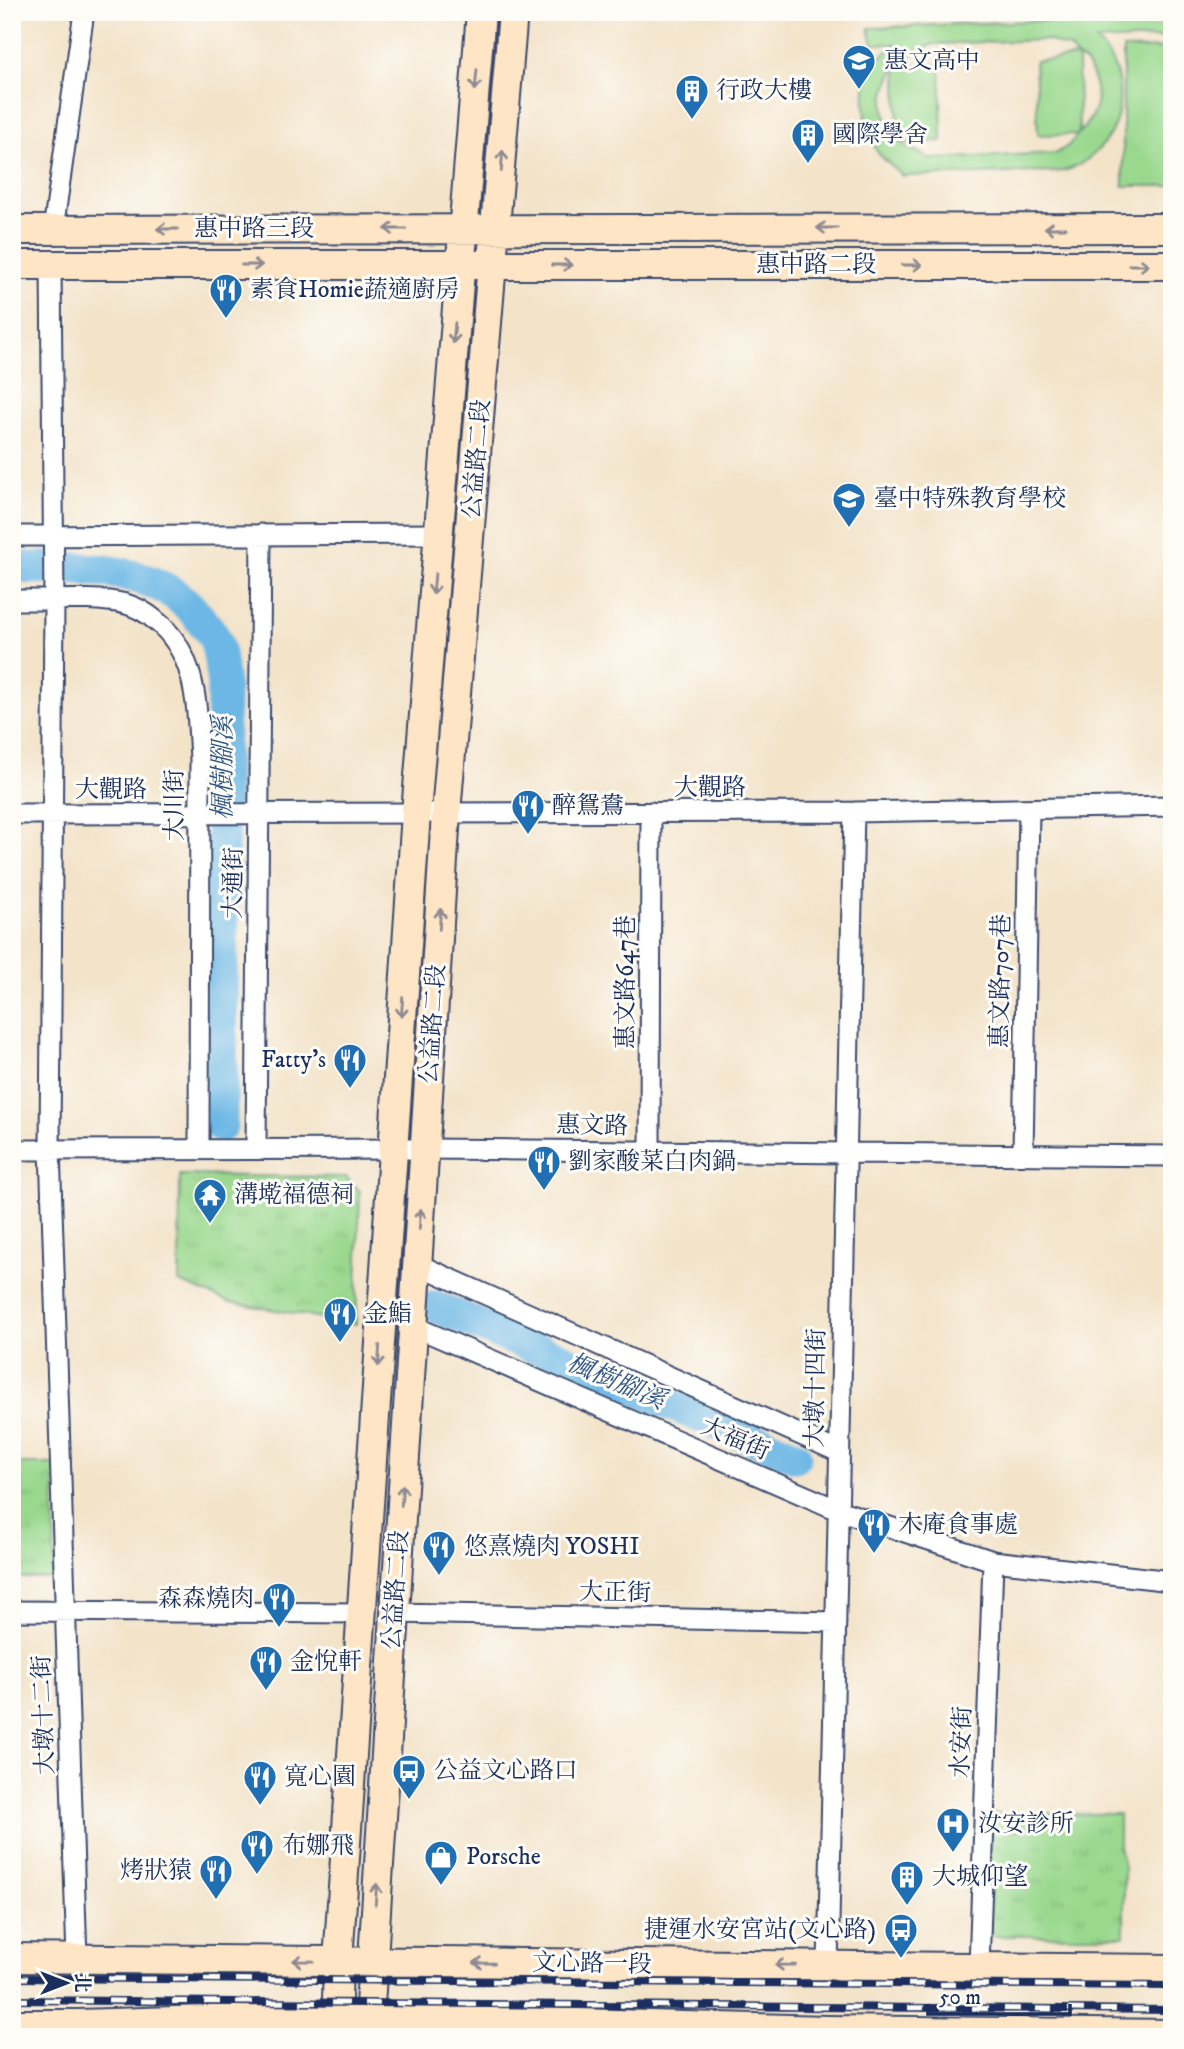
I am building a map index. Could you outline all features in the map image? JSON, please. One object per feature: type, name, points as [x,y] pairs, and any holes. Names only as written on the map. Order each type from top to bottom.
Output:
[{"type":"main road","name":"公益路二段","points":[[336,2026],[338,1961],[416,813],[481,12]]},
{"type":"main road","name":"公益路二段","points":[[368,2027],[446,813],[513,12]]},
{"type":"main road","name":"惠中路二段","points":[[496,229],[1172,228]]},
{"type":"main road","name":"惠中路三段","points":[[12,230],[496,229]]},
{"type":"main road","name":"惠中路三段","points":[[12,265],[460,265]]},
{"type":"main road","name":"惠中路二段","points":[[460,265],[1172,265]]},
{"type":"main road","name":"文心路一段","points":[[12,1958],[1172,1969]]},
{"type":"main road","points":[[12,2024],[78,2031],[336,2026],[827,2033],[1172,2034]]},
{"type":"street","points":[[53,230],[84,12]]},
{"type":"street","points":[[51,265],[54,541]]},
{"type":"street","points":[[12,536],[54,541],[261,534],[438,534]]},
{"type":"street","name":"大通街","points":[[256,1149],[253,814],[261,534]]},
{"type":"street","name":"大墩十二街","points":[[54,541],[50,1149],[77,1959]]},
{"type":"street","name":"大川街","points":[[12,600],[54,594],[130,605],[164,626],[180,647],[189,667],[197,703],[205,815],[199,1149]]},
{"type":"street","name":"大觀路","points":[[12,814],[854,812],[1172,806]]},
{"type":"street","name":"惠文路707巷","points":[[1023,1154],[1029,809]]},
{"type":"street","name":"惠文路647巷","points":[[650,1151],[651,812]]},
{"type":"street","name":"大墩十四街","points":[[828,1966],[854,812]]},
{"type":"street","name":"惠文路","points":[[12,1150],[425,1149],[1172,1156]]},
{"type":"street","name":"大福街","points":[[417,1264],[839,1452]]},
{"type":"street","name":"大福街","points":[[413,1326],[838,1510],[993,1561],[1172,1581]]},
{"type":"street","name":"水安街","points":[[979,1967],[993,1561]]},
{"type":"street","points":[[12,1611],[362,1613]]},
{"type":"street","name":"大正街","points":[[394,1613],[836,1622]]},
{"type":"green space","points":[[1172,15],[1172,37],[1096,41],[1112,61],[1117,77],[1119,104],[1115,125],[1104,143],[1088,159],[1065,171],[1055,172],[903,176],[874,146],[867,125],[865,101],[870,70],[897,44],[873,44],[869,28]],"holes":[[[1047,40],[1069,48],[1077,57],[1035,61],[1038,135],[1078,134],[1069,145],[1057,153],[930,159],[900,143],[942,141],[940,64],[898,66],[914,53],[934,44]],[[1078,58],[1090,70],[1097,98],[1094,112],[1079,133]],[[896,67],[898,141],[887,123],[884,105]]]},
{"type":"green space","points":[[1172,48],[1172,186],[1123,186],[1123,49]]},
{"type":"green space","points":[[180,1175],[346,1177],[360,1191],[356,1324],[229,1302],[179,1282]]},
{"type":"green space","points":[[12,1464],[55,1464],[54,1578],[12,1578]]},
{"type":"green space","points":[[991,1813],[1119,1814],[1119,1846],[1124,1868],[1124,1936],[990,1936]]},
{"type":"waterway","name":"楓樹腳溪","points":[[12,567],[115,572],[139,578],[162,587],[183,601],[210,630],[216,642],[223,685],[221,1126]]},
{"type":"waterway","name":"楓樹腳溪","points":[[436,1307],[795,1456]]},
{"type":"railway","points":[[12,1978],[1172,1986]]},
{"type":"railway","points":[[12,2000],[1172,2010]]},
{"type":"place","name":"惠文高中","points":[[859,91]]},
{"type":"place","name":"行政大樓","points":[[692,121]]},
{"type":"place","name":"國際學舍","points":[[808,165]]},
{"type":"place","name":"素食Homie蔬適廚房","points":[[226,320]]},
{"type":"place","name":"臺中特殊教育學校","points":[[849,529]]},
{"type":"place","name":"醉鴛鴦","points":[[528,836]]},
{"type":"place","name":"Fatty's","points":[[350,1090]]},
{"type":"place","name":"劉家酸菜白肉鍋","points":[[544,1192]]},
{"type":"place","name":"溝墘福德祠","points":[[210,1225]]},
{"type":"place","name":"金鮨","points":[[340,1344]]},
{"type":"place","name":"木庵食事處","points":[[874,1555]]},
{"type":"place","name":"悠熹燒肉 YOSHI","points":[[439,1577]]},
{"type":"place","name":"森森燒肉","points":[[279,1629]]},
{"type":"place","name":"金悅軒","points":[[266,1692]]},
{"type":"place","name":"公益文心路口","points":[[409,1801]]},
{"type":"place","name":"寬心園","points":[[260,1807]]},
{"type":"place","name":"汝安診所","points":[[953,1854]]},
{"type":"place","name":"布娜飛","points":[[257,1876]]},
{"type":"place","name":"Porsche","points":[[441,1887]]},
{"type":"place","name":"烤狀猿","points":[[216,1901]]},
{"type":"place","name":"大城仰望","points":[[907,1907]]},
{"type":"place","name":"捷運水安宮站(文心路)","points":[[901,1960]]}]
